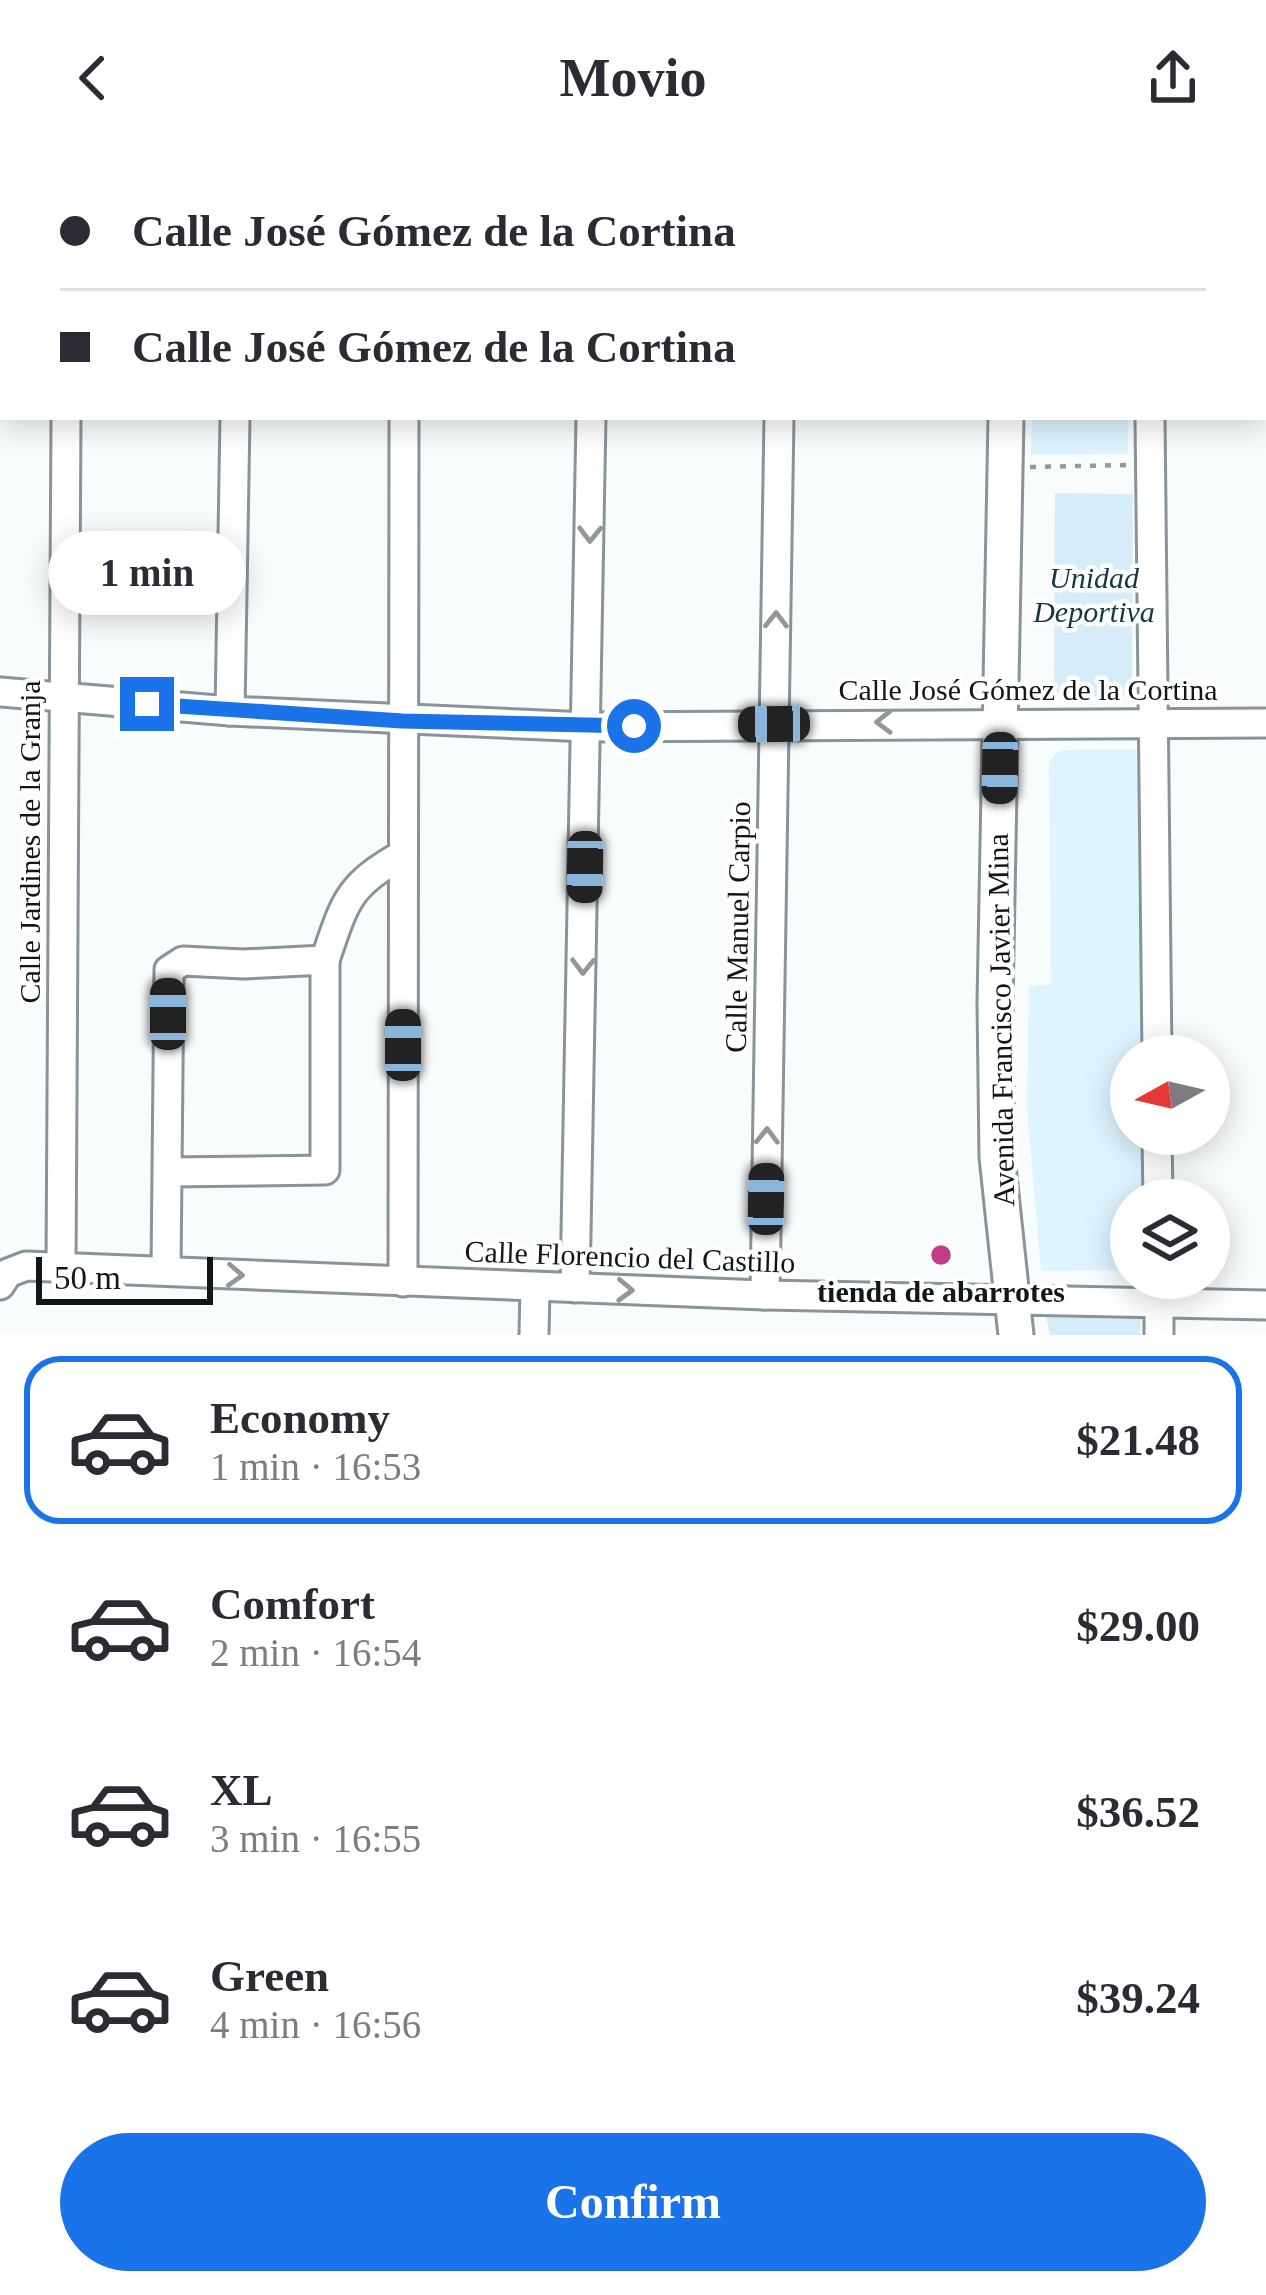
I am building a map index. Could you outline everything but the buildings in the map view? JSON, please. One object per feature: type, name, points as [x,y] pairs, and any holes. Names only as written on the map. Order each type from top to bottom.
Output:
[{"type":"main road","name":"Avenida Francisco Javier Mina","points":[[1006,420],[997,1157],[1016,1335]]},
{"type":"street","name":"Calle Jardines de la Granja","points":[[61,1267],[65,420]]},
{"type":"street","points":[[230,711],[235,420]]},
{"type":"street","points":[[403,1282],[404,420]]},
{"type":"street","points":[[575,1288],[591,420]]},
{"type":"street","name":"Calle Manuel Carpio","points":[[765,1294],[779,420]]},
{"type":"street","points":[[1150,420],[1156,1035]]},
{"type":"street","name":"Calle José Gómez de la Cortina","points":[[0,692],[230,711],[588,727],[1266,722]]},
{"type":"street","points":[[168,1172],[325,1170],[325,960],[343,909],[363,877],[402,855]]},
{"type":"street","points":[[166,1271],[169,970],[183,961],[325,960]]},
{"type":"street","name":"Calle Florencio del Castillo","points":[[0,1285],[8,1273],[26,1266],[765,1294],[1011,1298],[1110,1293]]},
{"type":"street","points":[[534,1335],[535,1287]]},
{"type":"street","points":[[1159,1299],[1159,1335]]},
{"type":"street","name":"Calle Florencio del Castillo","points":[[1219,1299],[1266,1306]]},
{"type":"path","points":[[1005,468],[1150,465]]},
{"type":"shaded area","points":[[1032,420],[1128,420],[1128,454],[1031,455]]},
{"type":"shaded area","points":[[1141,749],[1142,1035],[1110,1035],[1110,1155],[1142,1155],[1142,1179],[1110,1179],[1110,1270],[1041,1271],[1027,1107],[1029,986],[1051,984],[1049,761],[1060,750]]},
{"type":"green space","name":"Unidad Deportiva","points":[[1055,493],[1133,494],[1132,697],[1054,696]]},
{"type":"green space","points":[[1045,1312],[1141,1316],[1140,1335],[1050,1335]]},
{"type":"place","name":"tienda de abarrotes","points":[[941,1255]]},
{"type":"route","points":[[147,704],[402,721],[634,726]]}]
